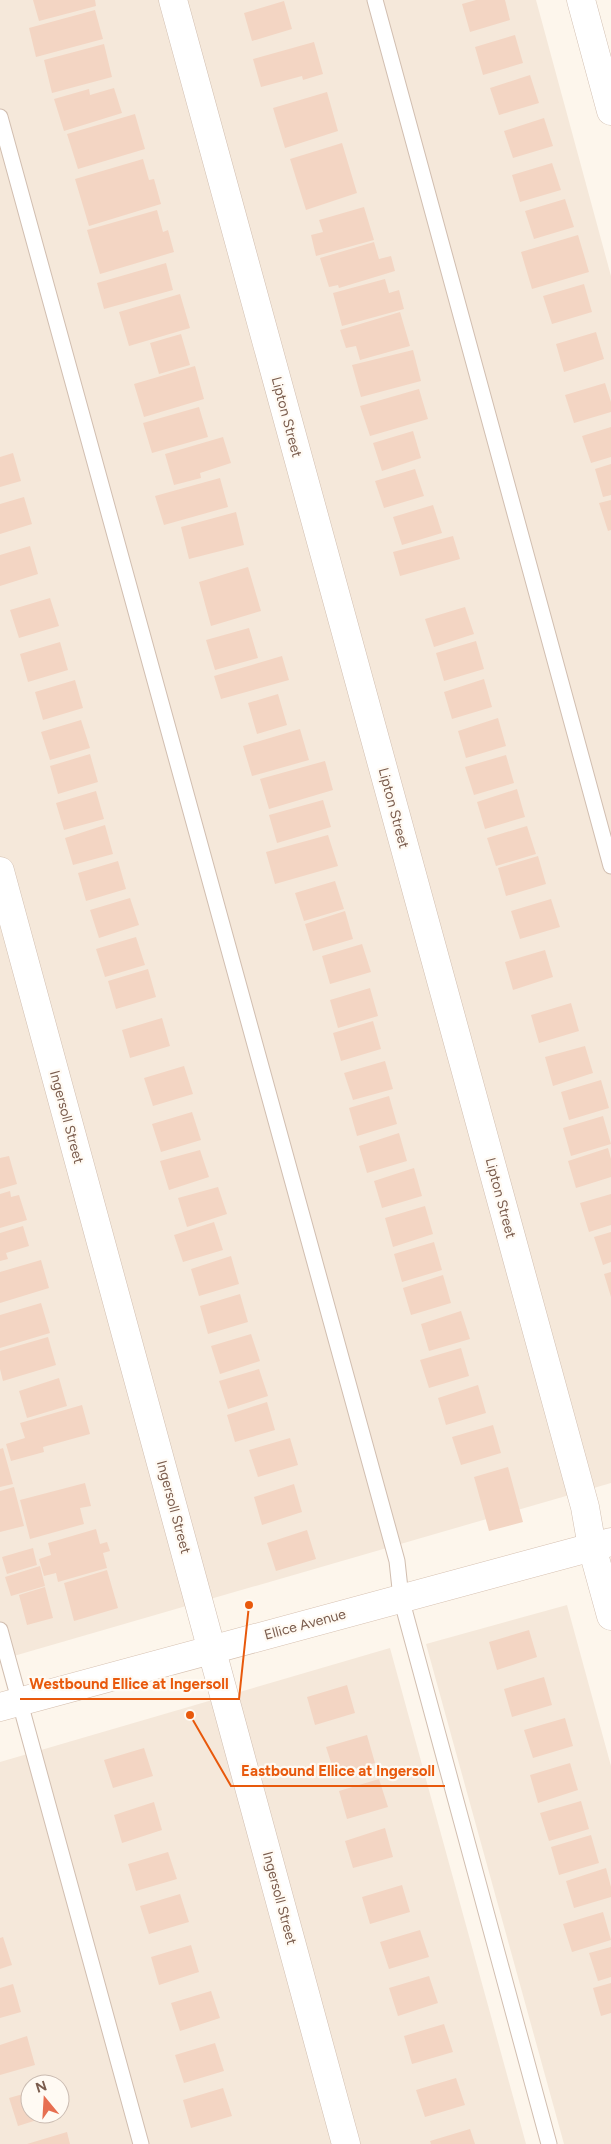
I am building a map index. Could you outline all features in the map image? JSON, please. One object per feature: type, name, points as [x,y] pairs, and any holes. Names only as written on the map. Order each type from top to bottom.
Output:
[{"type":"street","name":"Lipton Street","points":[[173,0],[585,1507],[601,1544],[611,1616]]},
{"type":"street","points":[[581,0],[611,111]]},
{"type":"street","name":"Ingersoll Street","points":[[0,871],[346,2144]]},
{"type":"street","name":"Ellice Avenue","points":[[10,1705],[601,1544]]},
{"type":"lane","points":[[375,0],[611,866]]},
{"type":"lane","points":[[0,117],[397,1561],[401,1598],[548,2144]]},
{"type":"lane","points":[[0,1630],[10,1705],[141,2144]]},
{"type":"shaded area","points":[[0,0],[536,0],[611,276],[611,1483],[0,1660]]},
{"type":"shaded area","points":[[567,1605],[611,1766],[611,2144],[564,2144],[426,1644]]},
{"type":"shaded area","points":[[390,1648],[526,2144],[0,2144],[0,1762]]},
{"type":"building","points":[[33,0],[95,0],[96,6],[39,21]]},
{"type":"building","points":[[476,0],[505,0],[510,20],[470,32],[462,4]]},
{"type":"building","points":[[284,1],[292,29],[252,41],[244,13]]},
{"type":"building","points":[[95,10],[103,39],[36,57],[29,28]]},
{"type":"building","points":[[515,35],[523,63],[483,75],[475,47]]},
{"type":"building","points":[[314,42],[323,74],[303,80],[302,76],[261,87],[253,59]]},
{"type":"building","points":[[104,44],[112,77],[52,93],[44,60]]},
{"type":"building","points":[[530,75],[539,103],[499,115],[490,88]]},
{"type":"building","points":[[114,88],[122,113],[64,131],[54,99],[89,89],[90,95]]},
{"type":"building","points":[[327,92],[338,131],[285,148],[273,108]]},
{"type":"building","points":[[135,114],[145,149],[78,169],[67,134]]},
{"type":"building","points":[[544,118],[553,146],[513,158],[504,131]]},
{"type":"building","points":[[342,143],[357,193],[306,210],[290,159]]},
{"type":"building","points":[[143,159],[149,180],[154,179],[161,204],[89,226],[75,179]]},
{"type":"building","points":[[552,163],[561,190],[520,202],[512,175]]},
{"type":"building","points":[[565,199],[574,227],[534,239],[525,211]]},
{"type":"building","points":[[364,207],[374,240],[316,256],[311,235],[323,232],[319,220]]},
{"type":"building","points":[[157,210],[163,232],[168,230],[174,252],[100,274],[87,230]]},
{"type":"building","points":[[578,235],[589,272],[532,289],[521,252]]},
{"type":"building","points":[[374,242],[379,259],[391,256],[395,271],[339,288],[338,285],[329,287],[320,258]]},
{"type":"building","points":[[166,263],[173,290],[104,309],[97,283]]},
{"type":"building","points":[[385,279],[389,293],[399,290],[404,309],[342,326],[333,293]]},
{"type":"building","points":[[584,284],[592,312],[552,324],[543,296]]},
{"type":"building","points":[[180,294],[190,328],[129,346],[119,312]]},
{"type":"building","points":[[400,312],[410,346],[360,360],[356,346],[346,348],[340,330]]},
{"type":"building","points":[[596,332],[604,359],[564,372],[556,344]]},
{"type":"building","points":[[181,334],[190,365],[159,374],[150,343]]},
{"type":"building","points":[[413,350],[421,381],[361,397],[352,365]]},
{"type":"building","points":[[195,366],[204,399],[144,417],[134,384]]},
{"type":"building","points":[[605,383],[611,402],[611,412],[574,423],[565,395]]},
{"type":"building","points":[[419,389],[428,419],[370,436],[360,406]]},
{"type":"building","points":[[199,407],[208,437],[152,453],[143,423]]},
{"type":"building","points":[[611,427],[611,457],[591,463],[582,436]]},
{"type":"building","points":[[413,431],[421,458],[382,471],[373,443]]},
{"type":"building","points":[[223,437],[231,463],[200,473],[201,478],[174,485],[165,454]]},
{"type":"building","points":[[13,453],[21,481],[0,487],[0,457]]},
{"type":"building","points":[[611,464],[611,495],[603,497],[595,469]]},
{"type":"building","points":[[415,469],[424,496],[384,508],[375,481]]},
{"type":"building","points":[[220,478],[228,507],[164,525],[155,496]]},
{"type":"building","points":[[24,497],[32,524],[0,534],[0,504]]},
{"type":"building","points":[[611,500],[611,530],[608,531],[599,503]]},
{"type":"building","points":[[433,505],[442,533],[402,545],[393,517]]},
{"type":"building","points":[[236,512],[244,545],[189,559],[181,527]]},
{"type":"building","points":[[453,536],[460,559],[400,576],[393,552]]},
{"type":"building","points":[[30,546],[38,574],[0,586],[0,555]]},
{"type":"building","points":[[248,567],[261,611],[211,626],[199,582]]},
{"type":"building","points":[[50,598],[59,626],[19,638],[10,610]]},
{"type":"building","points":[[465,607],[474,634],[434,647],[425,619]]},
{"type":"building","points":[[249,628],[258,658],[215,670],[206,640]]},
{"type":"building","points":[[476,641],[484,669],[444,681],[436,653]]},
{"type":"building","points":[[60,642],[68,670],[28,682],[20,654]]},
{"type":"building","points":[[282,656],[289,680],[221,699],[214,676]]},
{"type":"building","points":[[484,679],[492,707],[452,719],[444,692]]},
{"type":"building","points":[[75,680],[83,708],[43,720],[35,692]]},
{"type":"building","points":[[278,694],[287,725],[257,734],[248,703]]},
{"type":"building","points":[[498,718],[506,746],[466,758],[458,731]]},
{"type":"building","points":[[81,720],[90,748],[50,760],[41,732]]},
{"type":"building","points":[[300,729],[309,760],[252,776],[243,746]]},
{"type":"building","points":[[90,754],[98,782],[58,794],[50,766]]},
{"type":"building","points":[[506,755],[514,783],[474,795],[465,767]]},
{"type":"building","points":[[325,761],[333,790],[269,809],[260,779]]},
{"type":"building","points":[[517,789],[525,817],[485,829],[477,802]]},
{"type":"building","points":[[96,791],[104,819],[64,830],[56,803]]},
{"type":"building","points":[[323,800],[331,827],[277,843],[269,815]]},
{"type":"building","points":[[105,825],[113,854],[73,865],[65,838]]},
{"type":"building","points":[[527,826],[536,854],[496,866],[487,838]]},
{"type":"building","points":[[328,835],[338,866],[275,884],[266,852]]},
{"type":"building","points":[[538,856],[546,884],[506,896],[498,868]]},
{"type":"building","points":[[118,861],[126,889],[86,901],[78,873]]},
{"type":"building","points":[[335,881],[344,909],[304,921],[295,893]]},
{"type":"building","points":[[130,898],[139,925],[99,938],[90,910]]},
{"type":"building","points":[[551,899],[560,927],[520,939],[511,911]]},
{"type":"building","points":[[345,911],[353,939],[313,951],[305,924]]},
{"type":"building","points":[[136,937],[145,965],[105,977],[96,949]]},
{"type":"building","points":[[362,944],[371,972],[330,984],[322,956]]},
{"type":"building","points":[[545,950],[553,977],[513,990],[505,962]]},
{"type":"building","points":[[148,969],[156,997],[116,1009],[108,981]]},
{"type":"building","points":[[370,988],[378,1016],[338,1028],[330,1000]]},
{"type":"building","points":[[571,1003],[579,1031],[539,1043],[531,1015]]},
{"type":"building","points":[[162,1018],[170,1046],[130,1058],[122,1030]]},
{"type":"building","points":[[373,1021],[381,1049],[341,1061],[333,1033]]},
{"type":"building","points":[[585,1046],[593,1073],[553,1086],[545,1057]]},
{"type":"building","points":[[385,1061],[393,1089],[353,1100],[344,1073]]},
{"type":"building","points":[[184,1066],[193,1094],[153,1106],[144,1078]]},
{"type":"building","points":[[601,1080],[609,1108],[569,1120],[561,1092]]},
{"type":"building","points":[[389,1096],[397,1124],[357,1136],[349,1108]]},
{"type":"building","points":[[192,1112],[201,1140],[161,1152],[152,1124]]},
{"type":"building","points":[[603,1116],[611,1144],[571,1156],[563,1128]]},
{"type":"building","points":[[399,1133],[407,1161],[367,1173],[359,1146]]},
{"type":"building","points":[[608,1148],[611,1159],[611,1177],[576,1188],[568,1161]]},
{"type":"building","points":[[200,1150],[209,1177],[169,1190],[160,1161]]},
{"type":"building","points":[[9,1156],[17,1184],[0,1189],[0,1158]]},
{"type":"building","points":[[414,1168],[422,1196],[382,1208],[374,1181]]},
{"type":"building","points":[[218,1187],[227,1214],[187,1227],[178,1198]]},
{"type":"building","points":[[10,1191],[11,1197],[19,1195],[27,1220],[0,1228],[0,1194]]},
{"type":"building","points":[[611,1194],[611,1225],[589,1232],[580,1203]]},
{"type":"building","points":[[425,1206],[433,1234],[393,1247],[385,1218]]},
{"type":"building","points":[[214,1222],[223,1250],[183,1262],[174,1235]]},
{"type":"building","points":[[23,1226],[29,1246],[6,1253],[8,1259],[0,1261],[0,1233]]},
{"type":"building","points":[[611,1232],[611,1262],[603,1265],[594,1237]]},
{"type":"building","points":[[434,1242],[442,1270],[402,1282],[394,1254]]},
{"type":"building","points":[[231,1256],[239,1284],[199,1296],[191,1269]]},
{"type":"building","points":[[41,1260],[49,1288],[0,1303],[0,1272]]},
{"type":"building","points":[[611,1272],[611,1297],[604,1274]]},
{"type":"building","points":[[443,1275],[451,1303],[411,1315],[403,1288]]},
{"type":"building","points":[[240,1294],[248,1322],[208,1334],[200,1306]]},
{"type":"building","points":[[41,1303],[50,1333],[0,1348],[0,1315]]},
{"type":"building","points":[[461,1311],[470,1339],[429,1351],[421,1324]]},
{"type":"building","points":[[251,1334],[260,1361],[220,1374],[211,1346]]},
{"type":"building","points":[[48,1337],[56,1365],[3,1381],[0,1369],[0,1351]]},
{"type":"building","points":[[461,1348],[469,1376],[429,1388],[420,1360]]},
{"type":"building","points":[[259,1369],[268,1396],[228,1409],[219,1381]]},
{"type":"building","points":[[59,1378],[67,1406],[27,1418],[19,1391]]},
{"type":"building","points":[[478,1385],[486,1413],[446,1425],[438,1398]]},
{"type":"building","points":[[267,1402],[275,1430],[235,1442],[227,1415]]},
{"type":"building","points":[[82,1405],[90,1434],[43,1447],[44,1452],[11,1461],[6,1444],[25,1438],[20,1423]]},
{"type":"building","points":[[493,1425],[501,1453],[461,1465],[452,1437]]},
{"type":"building","points":[[290,1438],[298,1465],[258,1477],[249,1450]]},
{"type":"building","points":[[3,1448],[13,1484],[0,1487],[0,1449]]},
{"type":"building","points":[[508,1467],[523,1522],[489,1531],[474,1477]]},
{"type":"building","points":[[85,1483],[91,1506],[80,1508],[84,1524],[30,1539],[20,1500]]},
{"type":"building","points":[[294,1484],[302,1512],[262,1525],[254,1497]]},
{"type":"building","points":[[14,1487],[24,1526],[0,1532],[0,1491]]},
{"type":"building","points":[[96,1529],[100,1544],[107,1542],[110,1551],[103,1553],[107,1568],[58,1582],[56,1573],[44,1576],[39,1559],[51,1555],[48,1543]]},
{"type":"building","points":[[307,1530],[316,1559],[276,1571],[267,1543]]},
{"type":"building","points":[[33,1548],[37,1565],[7,1574],[2,1557]]},
{"type":"building","points":[[40,1566],[45,1586],[11,1596],[5,1577]]},
{"type":"building","points":[[107,1570],[118,1608],[74,1621],[64,1583]]},
{"type":"building","points":[[45,1587],[53,1618],[27,1625],[19,1595]]},
{"type":"building","points":[[529,1630],[537,1657],[497,1670],[489,1642]]},
{"type":"building","points":[[544,1677],[552,1705],[512,1717],[504,1689]]},
{"type":"building","points":[[347,1685],[355,1713],[315,1725],[307,1697]]},
{"type":"building","points":[[565,1718],[573,1746],[533,1758],[524,1730]]},
{"type":"building","points":[[367,1735],[375,1763],[335,1775],[326,1747]]},
{"type":"building","points":[[144,1748],[153,1776],[113,1788],[104,1760]]},
{"type":"building","points":[[570,1763],[578,1790],[538,1803],[530,1775]]},
{"type":"building","points":[[379,1779],[388,1807],[347,1819],[339,1791]]},
{"type":"building","points":[[581,1801],[589,1829],[549,1841],[540,1813]]},
{"type":"building","points":[[154,1802],[162,1830],[122,1843],[114,1815]]},
{"type":"building","points":[[385,1828],[393,1857],[353,1868],[345,1841]]},
{"type":"building","points":[[591,1835],[599,1863],[559,1875],[551,1847]]},
{"type":"building","points":[[168,1852],[177,1879],[136,1891],[128,1864]]},
{"type":"building","points":[[606,1868],[611,1887],[611,1897],[574,1908],[566,1881]]},
{"type":"building","points":[[402,1885],[410,1912],[370,1924],[362,1897]]},
{"type":"building","points":[[180,1894],[189,1922],[149,1934],[140,1906]]},
{"type":"building","points":[[603,1912],[611,1940],[572,1952],[563,1924]]},
{"type":"building","points":[[420,1930],[429,1957],[389,1969],[380,1942]]},
{"type":"building","points":[[3,1937],[12,1965],[0,1969],[0,1938]]},
{"type":"building","points":[[191,1945],[199,1972],[159,1985],[151,1957]]},
{"type":"building","points":[[611,1947],[611,1977],[598,1981],[589,1953]]},
{"type":"building","points":[[429,1976],[438,2003],[398,2016],[389,1988]]},
{"type":"building","points":[[611,1983],[611,2013],[601,2016],[593,1988]]},
{"type":"building","points":[[13,1984],[21,2012],[0,2018],[0,1988]]},
{"type":"building","points":[[211,1991],[220,2018],[180,2031],[171,2003]]},
{"type":"building","points":[[444,2024],[453,2052],[412,2064],[404,2036]]},
{"type":"building","points":[[27,2036],[35,2065],[0,2075],[0,2045]]},
{"type":"building","points":[[215,2043],[224,2071],[184,2083],[175,2055]]},
{"type":"building","points":[[456,2078],[465,2105],[425,2117],[416,2090]]},
{"type":"building","points":[[223,2088],[232,2116],[191,2128],[183,2100]]},
{"type":"building","points":[[20,2095],[20,2124],[24,2124],[18,2126],[9,2098]]},
{"type":"building","points":[[470,2129],[475,2144],[431,2144],[430,2141]]},
{"type":"building","points":[[67,2132],[70,2144],[27,2144]]},
{"type":"place","name":"Westbound Ellice at Ingersoll","points":[[249,1605]]},
{"type":"place","name":"Eastbound Ellice at Ingersoll","points":[[190,1715]]}]
